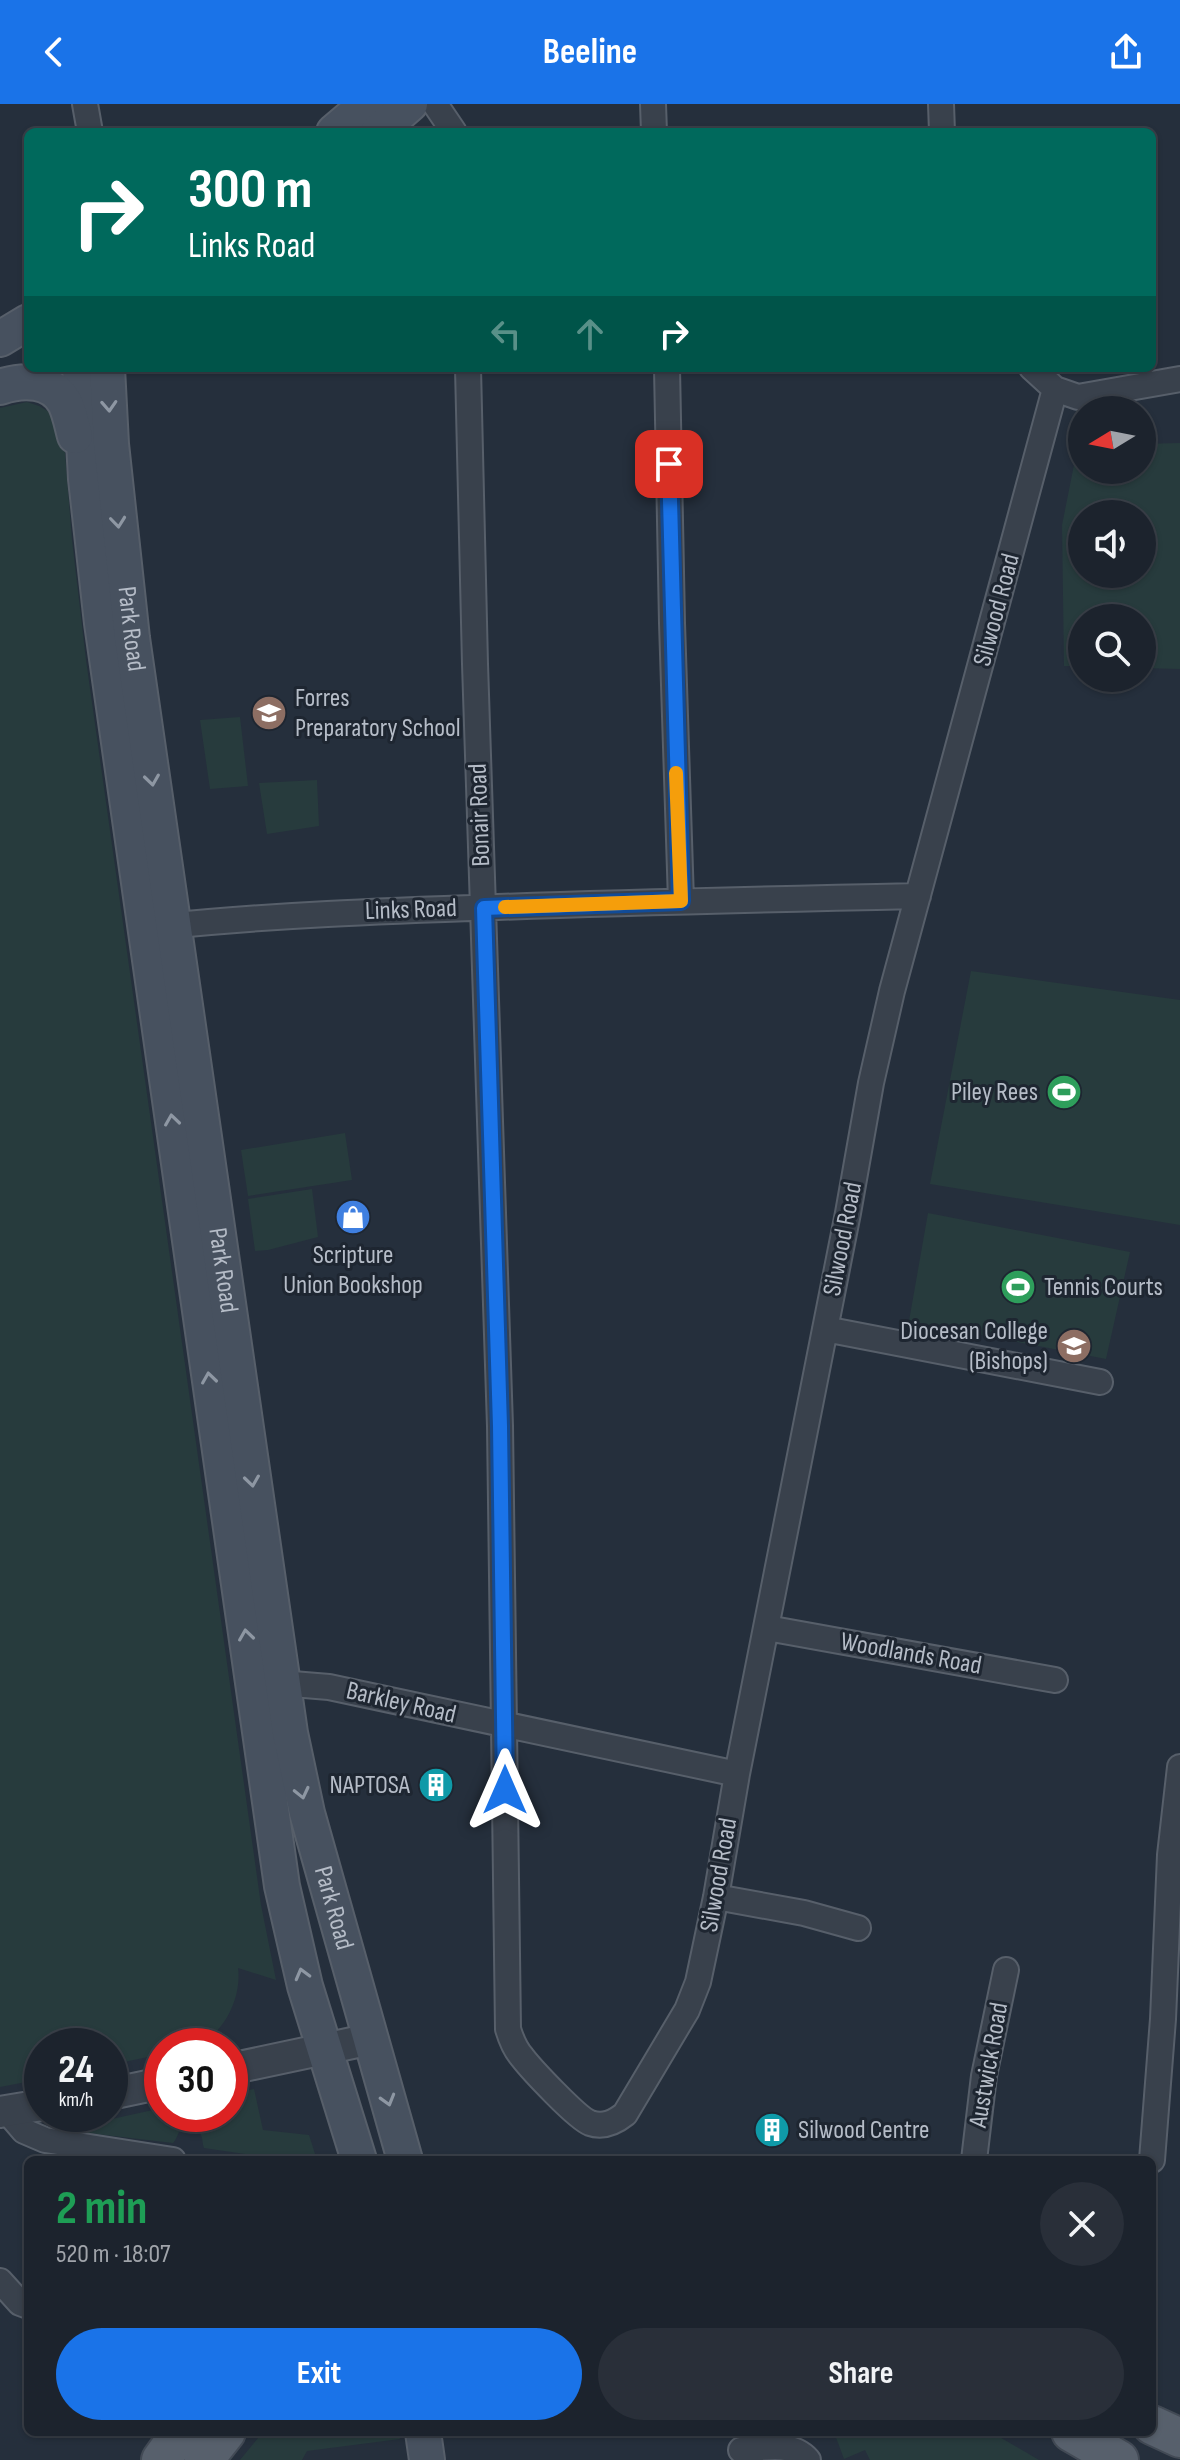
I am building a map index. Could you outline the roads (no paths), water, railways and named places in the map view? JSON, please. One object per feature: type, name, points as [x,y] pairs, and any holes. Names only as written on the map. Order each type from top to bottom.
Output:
[{"type":"main road","points":[[339,128],[367,104]]},
{"type":"main road","points":[[383,128],[410,104]]},
{"type":"main road","points":[[0,339],[24,324]]},
{"type":"main road","points":[[0,373],[24,358]]},
{"type":"main road","name":"Park Road","points":[[80,372],[86,479],[102,623],[159,927],[267,1682],[282,1886],[292,1937],[323,2049],[358,2156]]},
{"type":"main road","name":"Park Road","points":[[107,372],[111,444],[159,927]]},
{"type":"main road","points":[[0,387],[26,381],[49,388],[61,397],[66,405],[86,479]]},
{"type":"main road","name":"Park Road","points":[[267,1682],[290,1733],[307,1813],[404,2156]]},
{"type":"main road","points":[[1156,2427],[1180,2438]]},
{"type":"main road","points":[[161,2460],[178,2436]]},
{"type":"main road","points":[[204,2460],[223,2436]]},
{"type":"main road","points":[[424,2436],[427,2460]]},
{"type":"main road","points":[[446,2436],[448,2460]]},
{"type":"main road","points":[[1078,2436],[1120,2460]]},
{"type":"main road","points":[[1113,2436],[1120,2460]]},
{"type":"street","points":[[81,128],[82,104]]},
{"type":"street","points":[[82,104],[89,128]]},
{"type":"street","points":[[435,104],[451,128]]},
{"type":"street","points":[[653,104],[654,128]]},
{"type":"street","points":[[941,104],[942,128]]},
{"type":"street","name":"Bonair Road","points":[[468,372],[500,1426],[508,2029],[522,2058],[587,2122],[606,2125],[625,2114]]},
{"type":"street","points":[[667,372],[681,901]]},
{"type":"street","points":[[1036,372],[1055,389],[1078,397],[1180,379]]},
{"type":"street","name":"Silwood Road","points":[[625,2114],[692,1998],[698,1982],[871,1083],[902,947],[1055,389]]},
{"type":"street","name":"Links Road","points":[[159,927],[325,913],[918,896]]},
{"type":"street","points":[[825,1329],[1100,1382]]},
{"type":"street","name":"Woodlands Road","points":[[767,1628],[1055,1680]]},
{"type":"street","name":"Barkley Road","points":[[267,1682],[329,1687],[737,1774]]},
{"type":"street","points":[[1152,2156],[1163,2019],[1170,1855],[1180,1767]]},
{"type":"street","points":[[716,1897],[804,1913],[858,1928]]},
{"type":"street","name":"Austwick Road","points":[[974,2156],[984,2076],[1006,1970]]},
{"type":"street","points":[[248,2065],[371,2039]]},
{"type":"street","points":[[3,2112],[24,2108]]},
{"type":"street","points":[[3,2112],[24,2131],[45,2140],[147,2156]]},
{"type":"street","points":[[0,2281],[24,2305]]},
{"type":"street","points":[[741,2450],[792,2448],[808,2460]]},
{"type":"place","name":"Forres Preparatory School","points":[[269,713]]},
{"type":"place","name":"Piley Rees","points":[[1064,1092]]},
{"type":"place","name":"Scripture Union Bookshop","points":[[353,1217]]},
{"type":"place","name":"Tennis Courts","points":[[1018,1287]]},
{"type":"place","name":"Diocesan College (Bishops)","points":[[1074,1346]]},
{"type":"place","name":"NAPTOSA","points":[[436,1785]]},
{"type":"place","name":"Silwood Centre","points":[[772,2130]]}]
